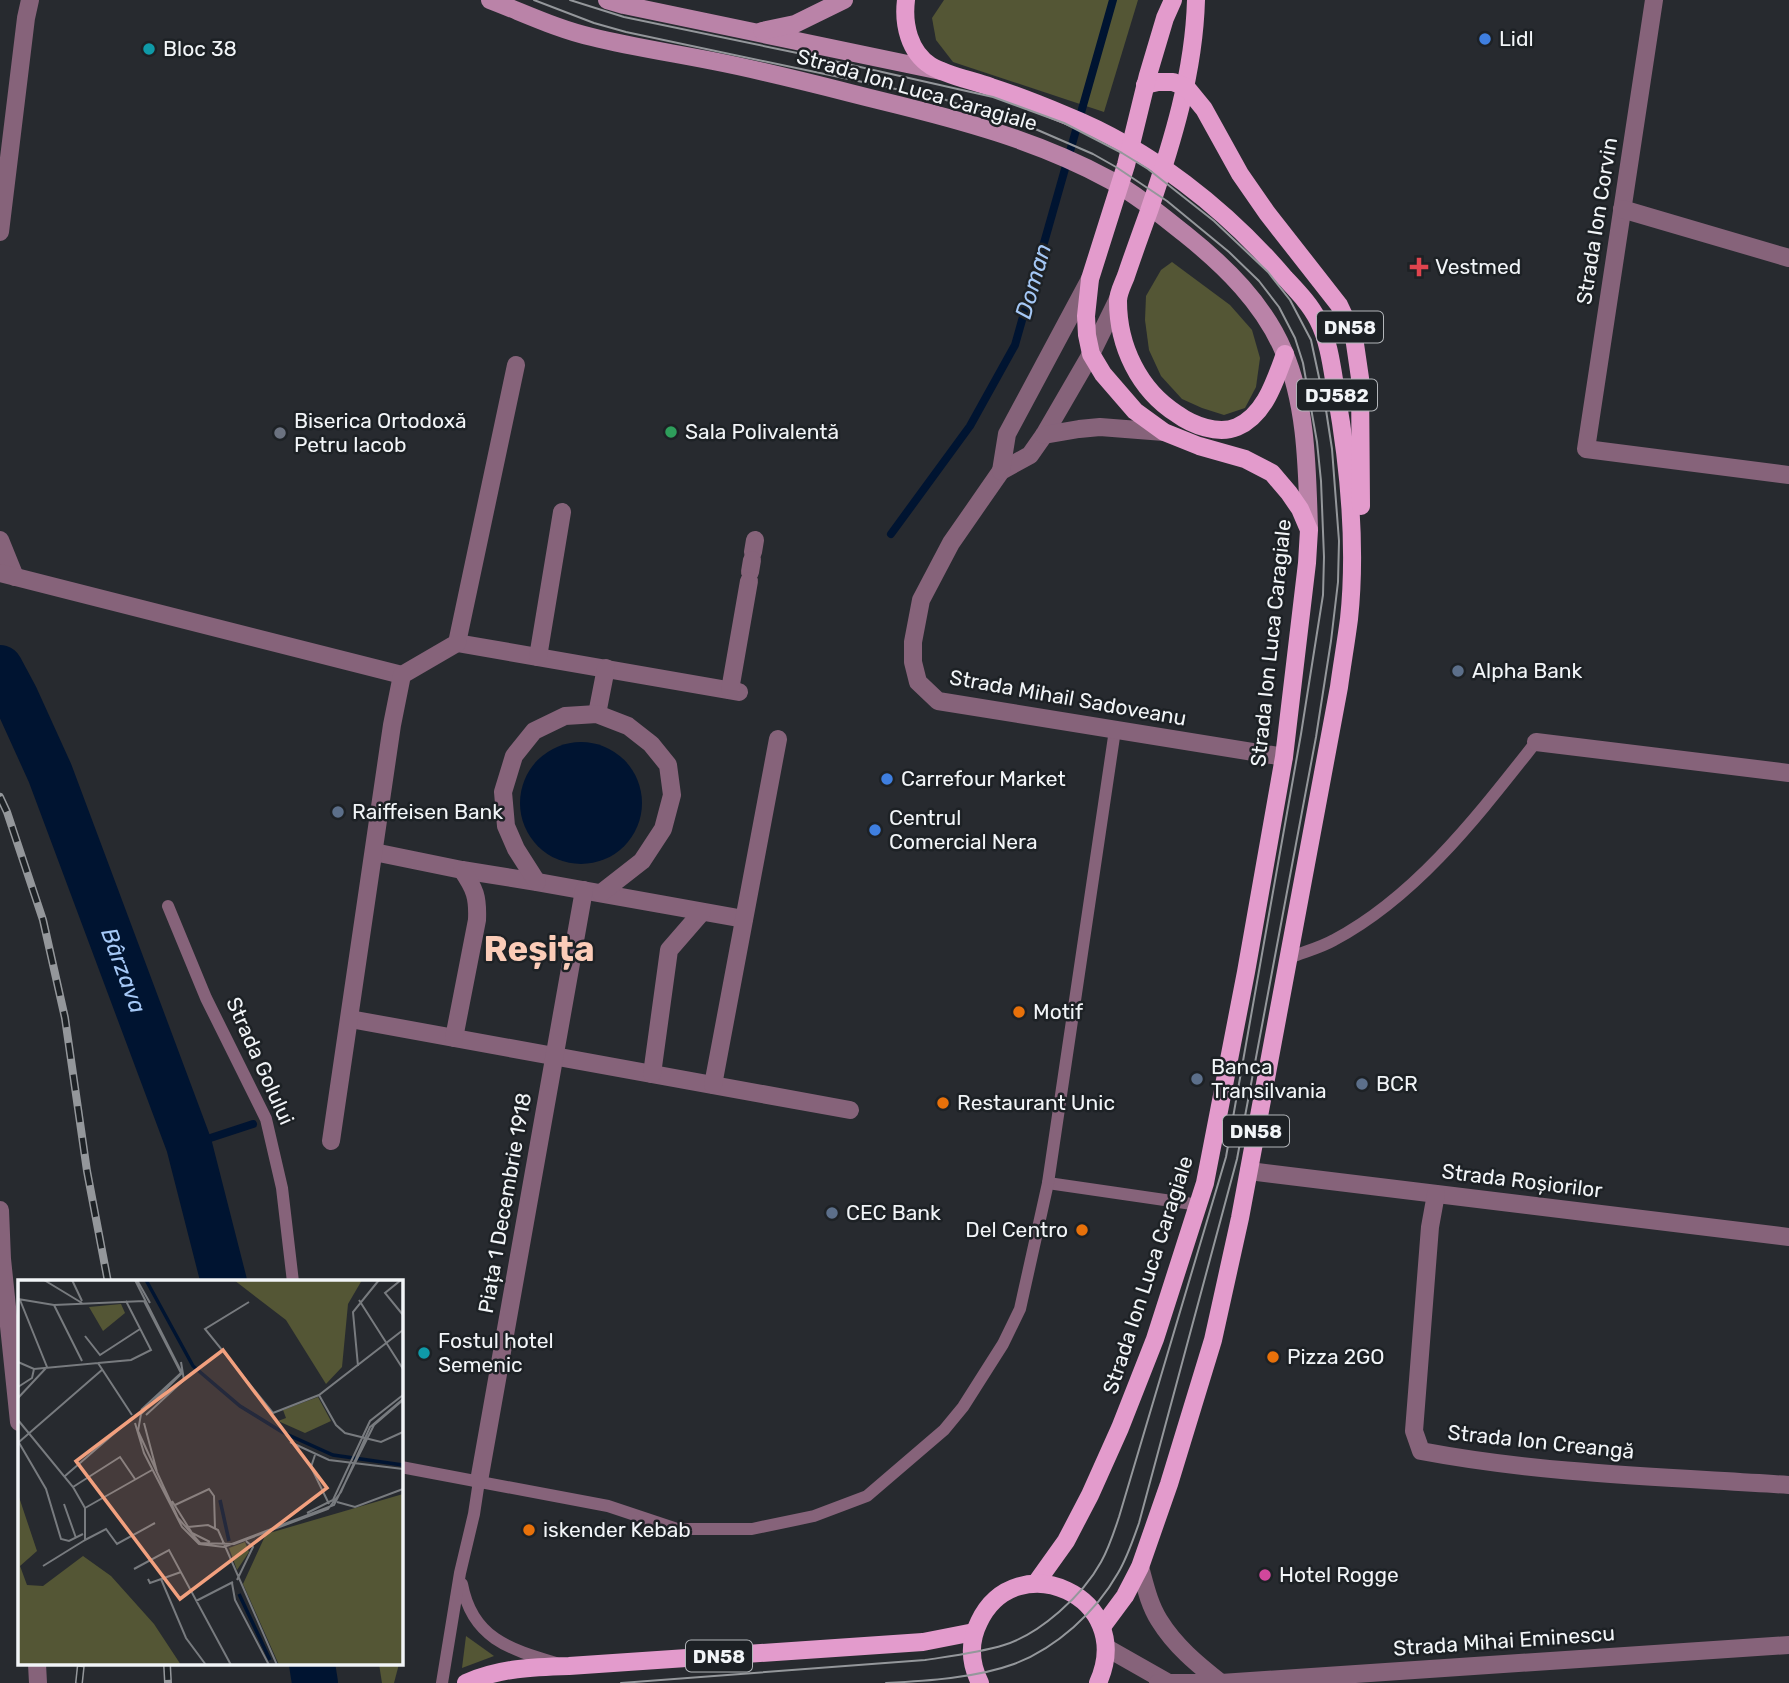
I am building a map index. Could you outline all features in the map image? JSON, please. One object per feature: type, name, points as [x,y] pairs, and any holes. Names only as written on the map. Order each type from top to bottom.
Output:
[{"type":"main road","name":"Strada Ion Luca Caragiale","points":[[490,0],[592,37],[765,71],[985,128],[1060,155],[1114,182],[1166,219],[1216,260],[1251,297],[1285,355],[1296,389],[1305,442],[1309,530],[1307,563],[1284,757],[1212,1155],[1199,1205],[1155,1339],[1120,1428],[1066,1541],[1036,1583]]},
{"type":"main road","name":"Strada Ion Luca Caragiale","points":[[607,0],[944,71],[995,88],[1097,129],[1138,151],[1220,213],[1268,258],[1307,303],[1325,337],[1341,419],[1349,488],[1349,617],[1339,687],[1240,1218],[1213,1340],[1169,1484],[1140,1567],[1102,1628]]},
{"type":"main road","points":[[755,33],[794,24],[844,0]]},
{"type":"main road","points":[[906,0],[904,14],[912,45],[921,58],[944,71]]},
{"type":"main road","name":"Strada Mihail Sadoveanu","points":[[1173,0],[1145,85],[1126,165],[1090,279],[1086,316],[1091,354],[1103,374],[1135,411],[1164,432],[1199,446],[1245,459],[1272,473],[1300,509],[1309,530]]},
{"type":"main road","points":[[1196,0],[1186,87],[1157,186],[1118,299],[1124,342],[1145,387],[1163,405],[1182,418],[1210,428],[1234,429],[1254,416],[1276,379],[1285,355]]},
{"type":"main road","points":[[1145,85],[1173,82],[1186,87]]},
{"type":"main road","name":"DN58","points":[[1186,87],[1204,109],[1240,174],[1267,213],[1339,305],[1354,337],[1360,378],[1361,534],[1349,617]]},
{"type":"main road","points":[[980,1683],[971,1653],[974,1632],[983,1613],[997,1598],[1016,1587],[1036,1583],[1058,1586],[1077,1595],[1092,1609],[1102,1628],[1107,1648],[1104,1670],[1098,1683]]},
{"type":"main road","name":"DN58","points":[[466,1683],[479,1677],[526,1668],[923,1642],[974,1632]]},
{"type":"street","points":[[0,232],[28,9],[18,0]]},
{"type":"street","name":"Strada Ion Corvin","points":[[1654,0],[1586,449],[1789,475]]},
{"type":"street","points":[[1622,209],[1789,258]]},
{"type":"street","name":"Strada Mihail Sadoveanu","points":[[1090,279],[1007,433],[1001,471],[951,543],[921,600],[913,642],[913,662],[918,682],[938,701],[1284,757]]},
{"type":"street","name":"Strada Mihail Sadoveanu","points":[[1001,471],[1030,455],[1044,435],[1091,354],[1118,299]]},
{"type":"street","points":[[457,643],[516,365]]},
{"type":"street","name":"Strada Mihail Sadoveanu","points":[[1044,435],[1100,427],[1164,432]]},
{"type":"street","points":[[538,657],[562,512]]},
{"type":"street","points":[[0,540],[8,575],[402,676],[457,643],[735,691],[752,561]]},
{"type":"street","points":[[597,714],[606,668]]},
{"type":"street","points":[[331,1141],[392,725],[402,676]]},
{"type":"street","points":[[537,882],[516,849],[506,826],[503,792],[514,756],[534,731],[565,716],[597,714],[628,726],[651,744],[668,765],[672,795],[663,829],[642,861],[592,892]]},
{"type":"street","points":[[713,1085],[778,739]]},
{"type":"street","points":[[1536,742],[1789,773]]},
{"type":"street","points":[[374,852],[744,919]]},
{"type":"street","points":[[454,1038],[477,911],[473,885],[462,870]]},
{"type":"street","name":"Piața 1 Decembrie 1918","points":[[480,1481],[554,1056],[592,892]]},
{"type":"street","points":[[652,1074],[669,950],[702,912]]},
{"type":"street","points":[[350,1019],[850,1110]]},
{"type":"street","name":"Strada Roșiorilor","points":[[1249,1171],[1789,1237]]},
{"type":"street","name":"Strada Ion Creangă","points":[[1436,1194],[1430,1227],[1414,1431],[1421,1451],[1467,1460],[1579,1471],[1789,1485]]},
{"type":"street","points":[[0,1210],[1,1258],[18,1413]]},
{"type":"street","points":[[1140,1567],[1158,1619],[1179,1647],[1221,1683]]},
{"type":"street","name":"Strada Mihai Eminescu","points":[[1107,1648],[1163,1683],[1221,1683],[1789,1645]]},
{"type":"lane","points":[[402,1466],[608,1506],[677,1529],[752,1529],[814,1516],[867,1496],[944,1430],[1003,1344],[1020,1309],[1048,1183],[1115,730]]},
{"type":"lane","points":[[1289,958],[1332,941],[1391,902],[1438,858],[1489,802],[1536,742]]},
{"type":"lane","name":"Strada Golului","points":[[168,906],[206,998],[266,1119],[282,1188],[293,1280]]},
{"type":"lane","points":[[1048,1183],[1199,1205]]},
{"type":"lane","points":[[442,1683],[460,1573],[480,1481]]},
{"type":"lane","points":[[460,1573],[471,1615],[502,1644],[524,1654],[569,1666]]},
{"type":"green space","points":[[944,0],[1138,0],[1104,112],[953,62],[936,40],[932,18]]},
{"type":"green space","points":[[1172,262],[1230,305],[1252,330],[1260,358],[1256,387],[1245,408],[1224,415],[1202,408],[1182,399],[1161,376],[1149,350],[1145,320],[1146,296],[1161,270]]},
{"type":"green space","points":[[466,1636],[494,1656],[462,1668]]},
{"type":"green space","points":[[379,1666],[398,1666],[394,1683],[382,1683]]},
{"type":"water","points":[[581,742],[605,746],[624,760],[638,779],[642,803],[638,827],[624,846],[605,860],[581,864],[557,860],[538,846],[524,827],[520,803],[524,779],[538,760],[557,746]]},
{"type":"waterway","name":"Doman","points":[[891,534],[970,426],[1015,345],[1113,0]]},
{"type":"waterway","name":"Bârzava","points":[[0,668],[50,773],[189,1145],[223,1280]]},
{"type":"waterway","name":"Doman","points":[[189,1145],[253,1124]]},
{"type":"waterway","name":"Bârzava","points":[[312,1666],[315,1683]]},
{"type":"tram line","points":[[534,0],[626,32],[943,99],[1033,128],[1116,167],[1167,201],[1229,252],[1259,281],[1279,307],[1295,338],[1303,363],[1321,481],[1323,595],[1226,1157],[1119,1517],[1101,1562],[1072,1600],[1046,1623],[1018,1640],[994,1648],[925,1660],[621,1683]]},
{"type":"tram line","points":[[570,0],[624,17],[993,97],[1064,123],[1122,153],[1148,169],[1214,221],[1268,272],[1290,300],[1311,340],[1326,410],[1332,449],[1339,541],[1338,582],[1316,737],[1237,1159],[1139,1523],[1130,1549],[1109,1587],[1074,1627],[1045,1649],[1014,1664],[984,1673],[886,1683]]},
{"type":"railway","points":[[0,797],[43,920],[65,1018],[87,1171],[108,1280]]},
{"type":"railway","points":[[79,1683],[81,1666]]},
{"type":"railway","points":[[167,1666],[168,1683]]},
{"type":"place","name":"Lidl","points":[[1485,39]]},
{"type":"place","name":"Bloc 38","points":[[149,49]]},
{"type":"place","name":"Vestmed","points":[[1419,267]]},
{"type":"place","name":"Sala Polivalentă","points":[[671,432]]},
{"type":"place","name":"Biserica Ortodoxă Petru Iacob","points":[[280,433]]},
{"type":"place","name":"Alpha Bank","points":[[1458,671]]},
{"type":"place","name":"Carrefour Market","points":[[887,779]]},
{"type":"place","name":"Raiffeisen Bank","points":[[338,812]]},
{"type":"place","name":"Centrul Comercial Nera","points":[[875,830]]},
{"type":"place","name":"Motif","points":[[1019,1012]]},
{"type":"place","name":"Banca Transilvania","points":[[1197,1079]]},
{"type":"place","name":"BCR","points":[[1362,1084]]},
{"type":"place","name":"Restaurant Unic","points":[[943,1103]]},
{"type":"place","name":"CEC Bank","points":[[832,1213]]},
{"type":"place","name":"Del Centro","points":[[1082,1230]]},
{"type":"place","name":"Fostul hotel Semenic","points":[[424,1353]]},
{"type":"place","name":"Pizza 2GO","points":[[1273,1357]]},
{"type":"place","name":"iskender Kebab","points":[[529,1530]]},
{"type":"place","name":"Hotel Rogge","points":[[1265,1575]]},
{"type":"district","name":"Reșița","points":[[539,949]]}]
